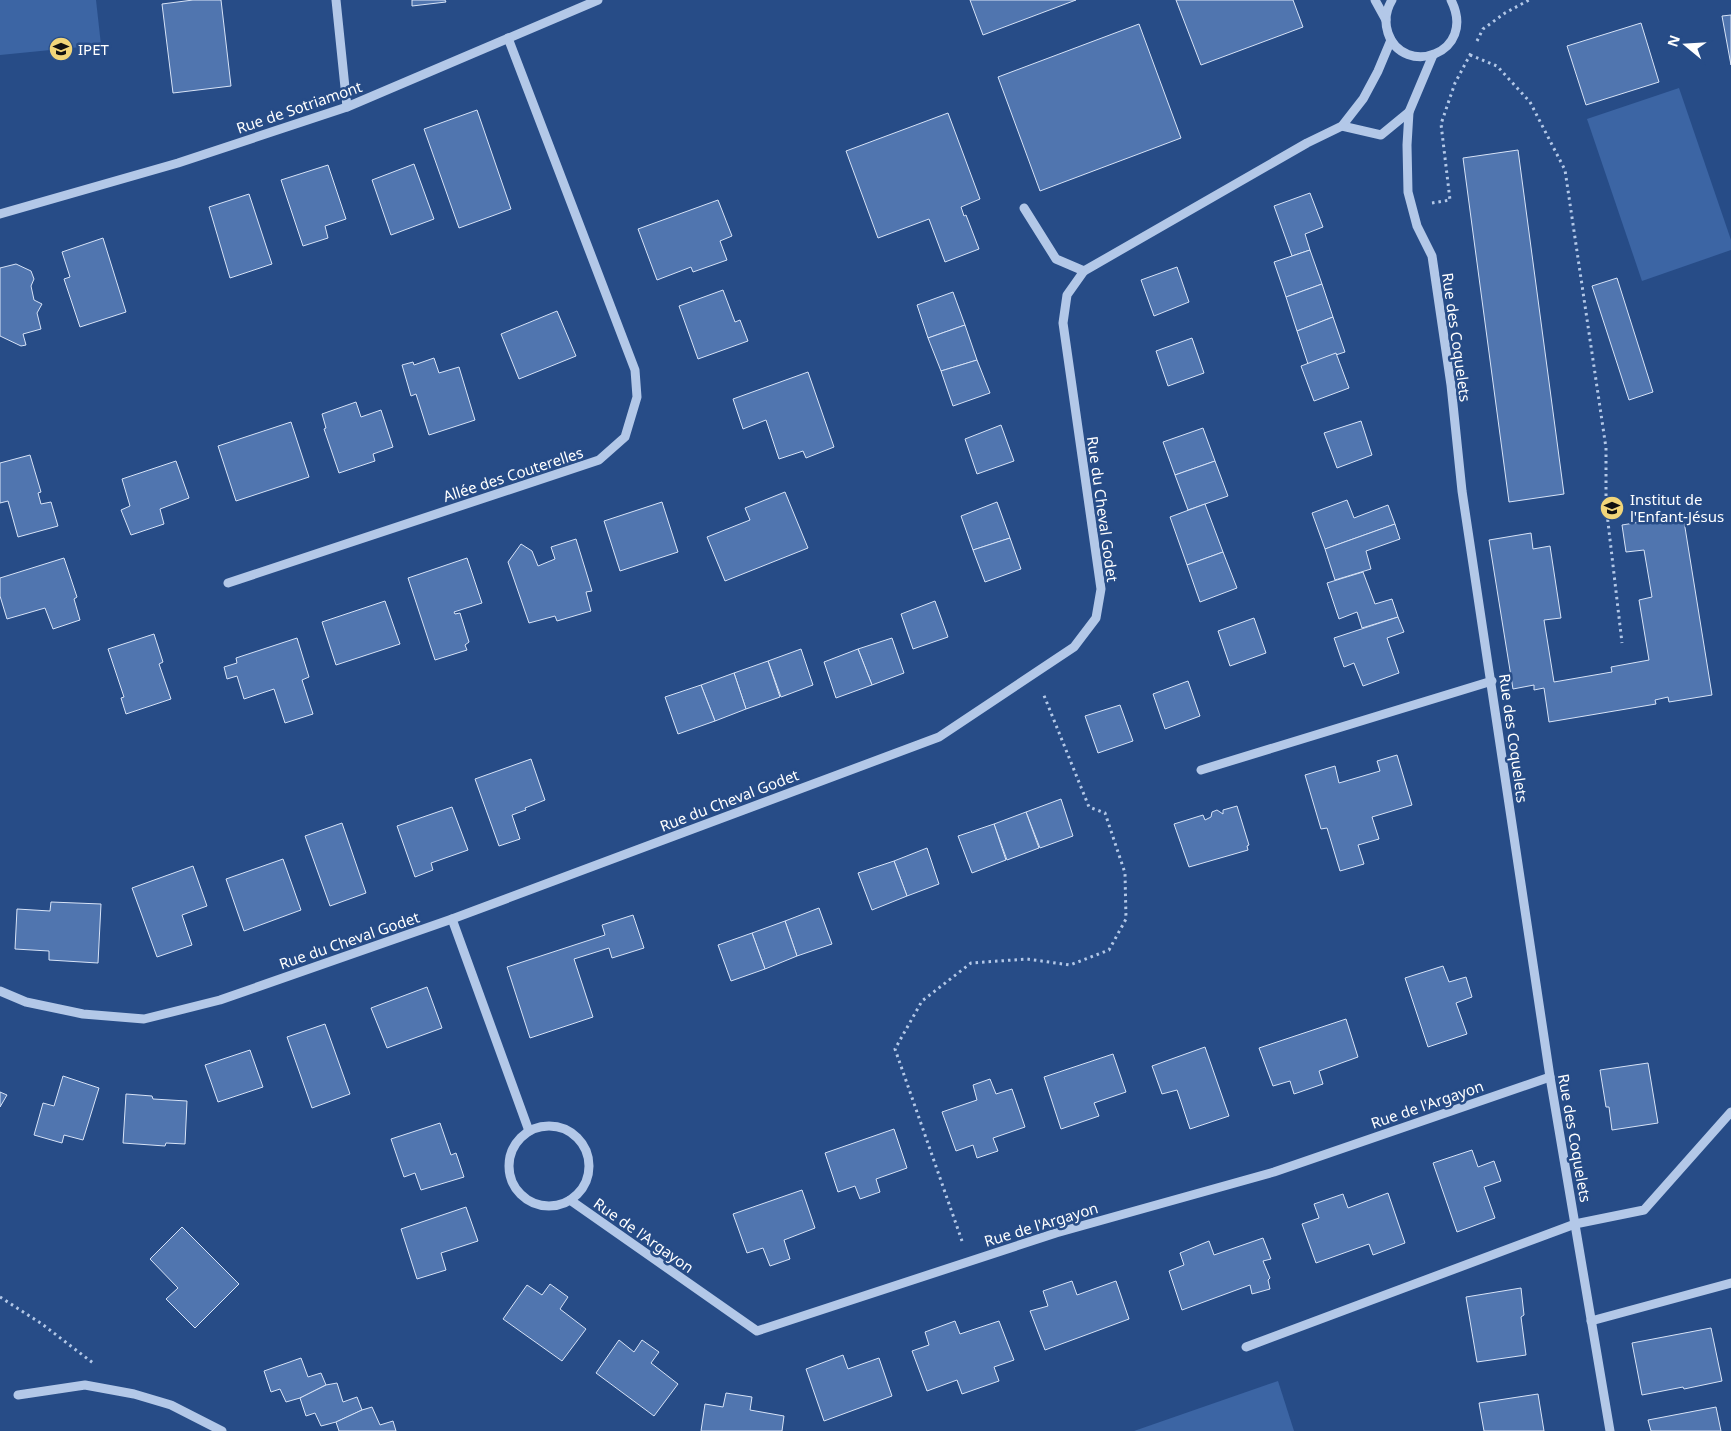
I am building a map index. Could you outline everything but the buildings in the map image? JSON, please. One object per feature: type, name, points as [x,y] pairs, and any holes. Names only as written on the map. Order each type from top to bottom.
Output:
[{"type":"street","points":[[336,0],[347,107]]},
{"type":"street","name":"Rue de Sotriamont","points":[[0,214],[178,162],[347,107],[598,0]]},
{"type":"street","points":[[1375,0],[1386,20]]},
{"type":"street","points":[[1392,0],[1388,7],[1386,20],[1391,40],[1399,49],[1410,55],[1422,57],[1440,52],[1450,44],[1456,34],[1458,22],[1456,10],[1451,0]]},
{"type":"street","name":"Allée des Couterelles","points":[[228,583],[599,460],[625,437],[638,397],[635,370],[508,38]]},
{"type":"street","name":"Rue du Cheval Godet","points":[[0,991],[26,1002],[83,1014],[144,1019],[220,1000],[452,919],[939,737],[1074,647],[1096,618],[1101,589],[1063,323],[1067,295],[1084,271],[1307,143],[1342,126],[1363,99],[1378,72],[1391,40]]},
{"type":"street","name":"Rue des Coquelets","points":[[1433,55],[1409,112],[1407,145],[1408,192],[1417,226],[1432,256],[1451,385],[1462,491],[1550,1076],[1610,1431]]},
{"type":"street","points":[[1342,126],[1381,135],[1409,112]]},
{"type":"street","points":[[1024,208],[1056,259],[1084,271]]},
{"type":"street","points":[[1201,770],[1492,681]]},
{"type":"street","points":[[452,919],[529,1132]]},
{"type":"street","name":"Rue de l'Argayon","points":[[570,1200],[757,1331],[1056,1233],[1274,1172],[1550,1076]]},
{"type":"street","points":[[1246,1347],[1575,1224],[1644,1210],[1731,1112]]},
{"type":"street","points":[[548,1126],[562,1128],[578,1138],[586,1149],[590,1162],[588,1179],[581,1191],[570,1200],[552,1206],[538,1204],[525,1198],[512,1180],[510,1166],[512,1152],[518,1141],[529,1132],[548,1126]]},
{"type":"street","points":[[1591,1320],[1731,1283]]},
{"type":"street","points":[[18,1395],[85,1385],[134,1394],[171,1405],[222,1431]]},
{"type":"path","points":[[1411,206],[1450,200],[1441,124],[1455,83],[1483,29],[1505,13],[1529,0]]},
{"type":"path","points":[[1470,55],[1497,66],[1530,102],[1565,170],[1606,448],[1606,506],[1622,643]]},
{"type":"path","points":[[969,1261],[895,1049],[922,1001],[971,964],[1027,959],[1070,965],[1109,950],[1126,918],[1125,873],[1105,813],[1090,807],[1034,673]]},
{"type":"path","points":[[0,1297],[42,1324],[96,1365]]},
{"type":"shaded area","points":[[0,0],[96,0],[101,45],[0,55]]},
{"type":"shaded area","points":[[1679,88],[1731,240],[1731,250],[1642,281],[1587,119]]},
{"type":"shaded area","points":[[1278,1381],[1294,1431],[1134,1431]]},
{"type":"place","name":"IPET","points":[[61,49]]},
{"type":"place","name":"Institut de l'Enfant-Jésus","points":[[1612,508]]}]
